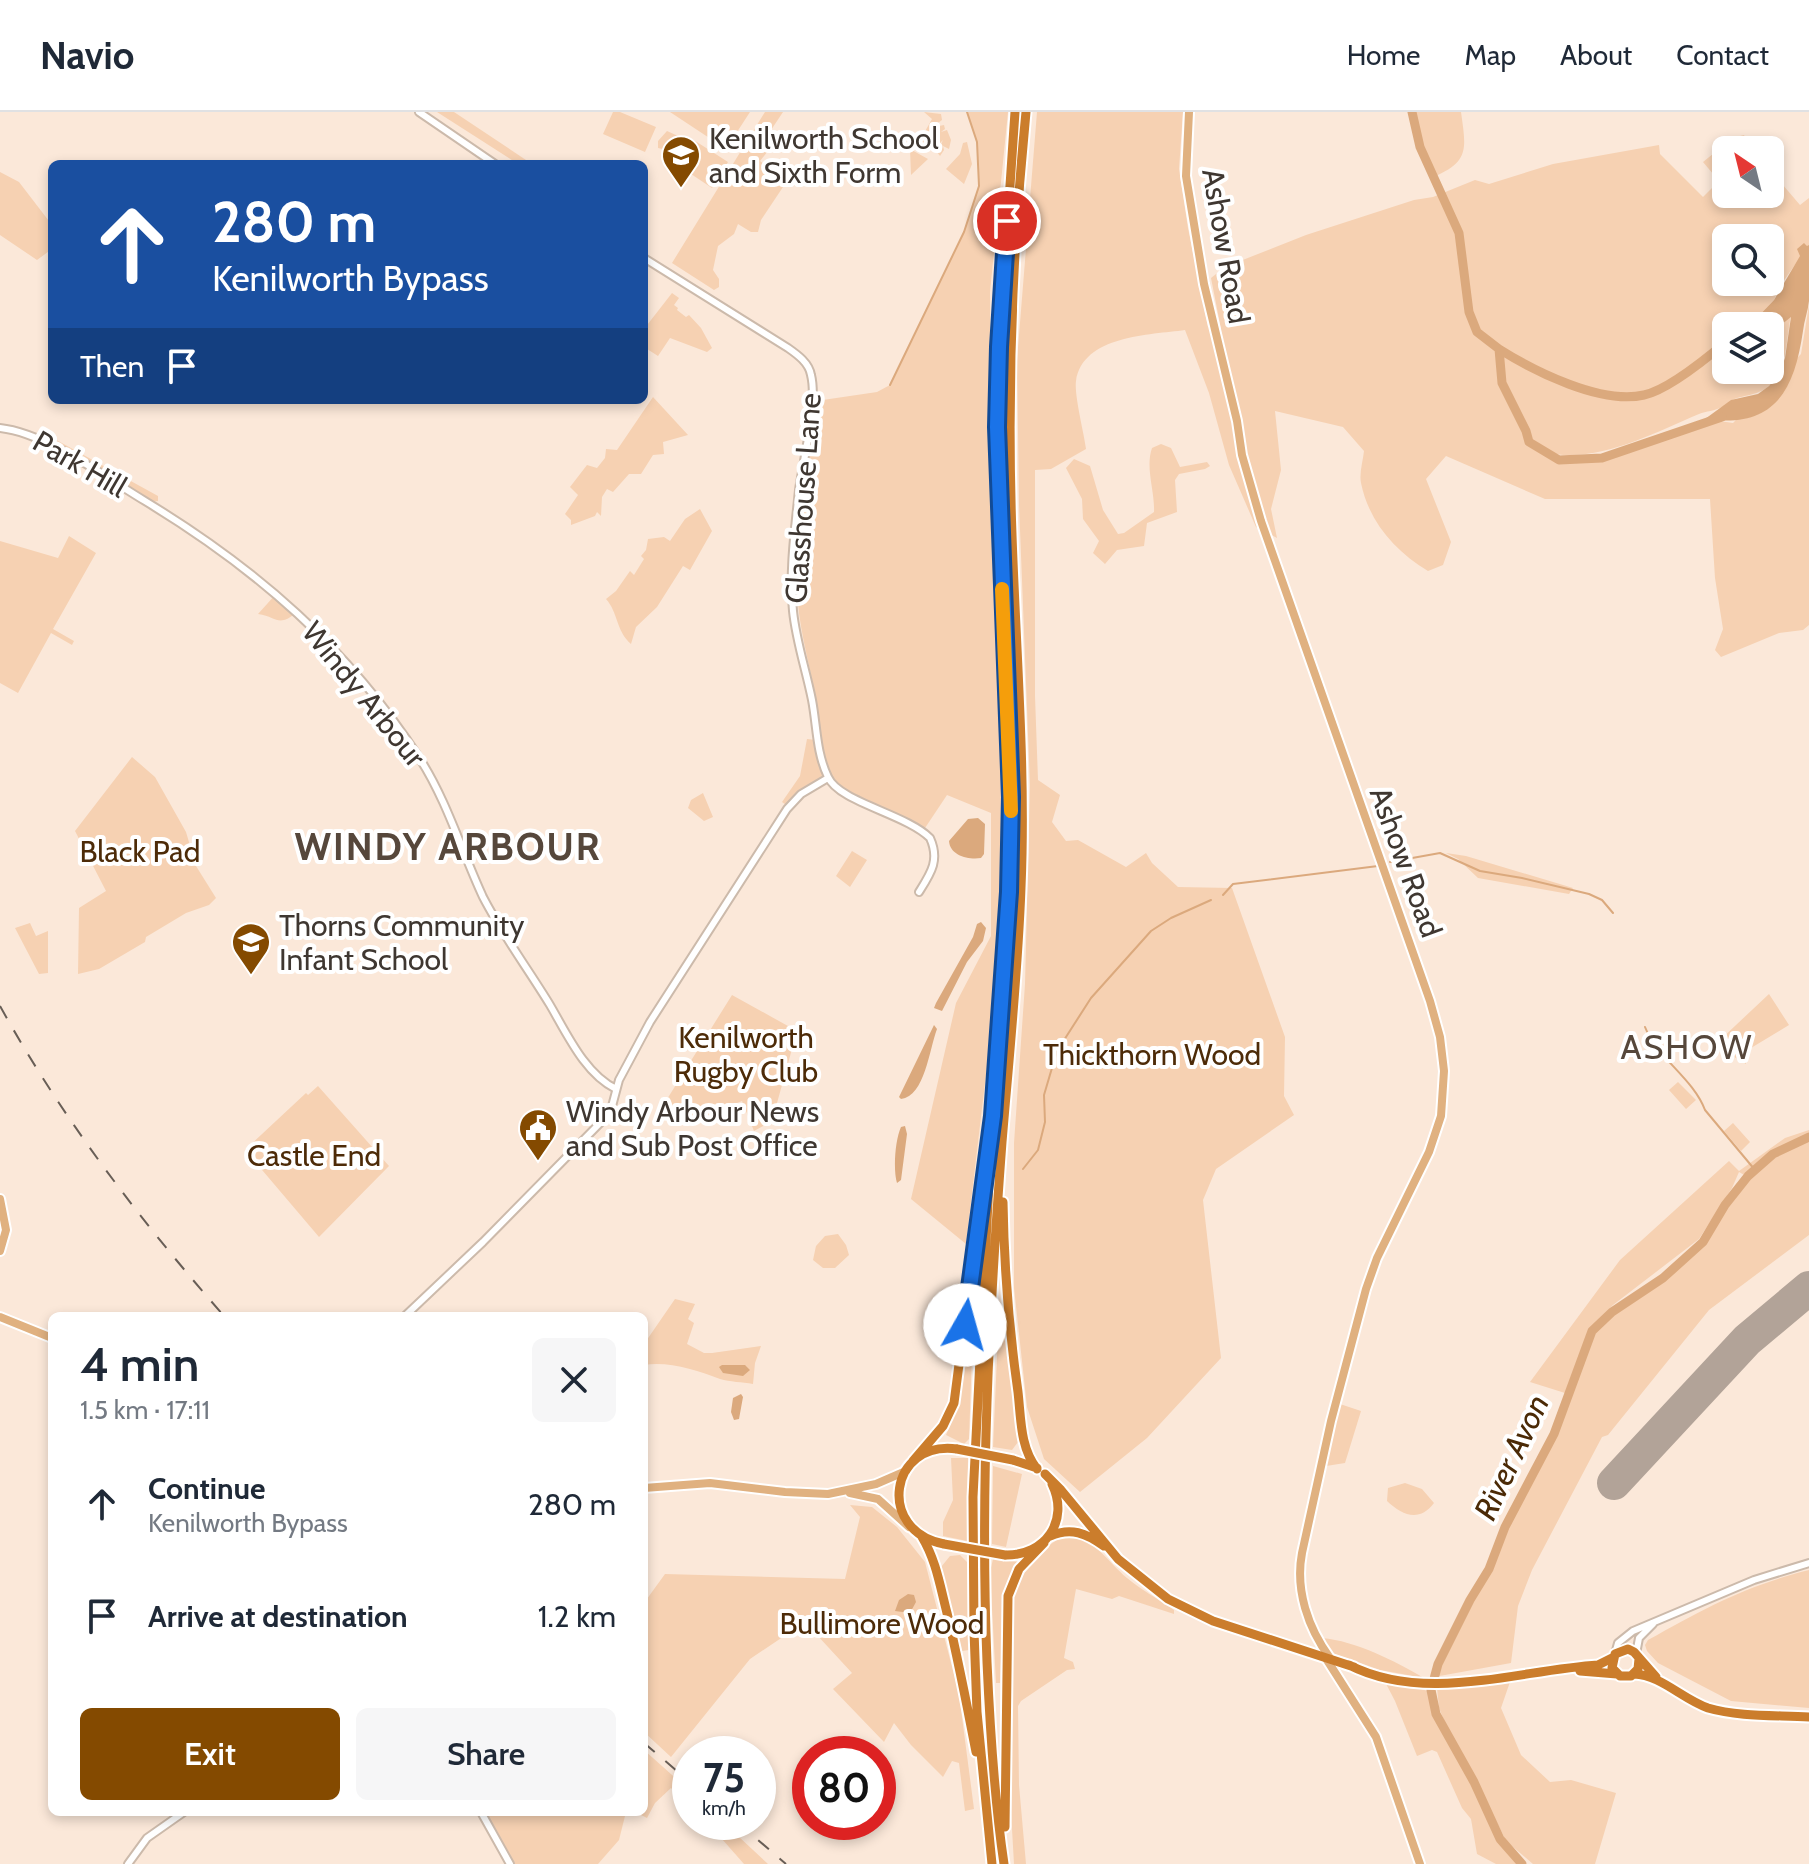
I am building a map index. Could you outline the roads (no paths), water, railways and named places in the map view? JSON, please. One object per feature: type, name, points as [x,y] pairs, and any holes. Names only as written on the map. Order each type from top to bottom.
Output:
[{"type":"highway","points":[[992,1864],[984,1794],[974,1631],[973,1497],[1009,876],[1011,797],[997,427],[999,347],[1015,112]]},
{"type":"highway","points":[[1005,1864],[992,1752],[984,1590],[988,1377],[1022,886],[1021,736],[1012,530],[1010,365],[1026,112]]},
{"type":"highway","points":[[993,1116],[954,1403],[943,1426],[906,1471],[899,1497],[902,1515],[911,1528],[922,1537],[944,1544],[1005,1555],[1028,1553],[1047,1539],[1066,1531],[1077,1531],[1110,1551],[1145,1583],[1183,1607],[1213,1621],[1349,1667],[1417,1682],[1446,1684],[1598,1665],[1625,1649],[1637,1656],[1661,1682]]},
{"type":"highway","points":[[1002,1143],[1006,1296],[1025,1447],[1055,1491],[1059,1504],[1056,1523],[1047,1539],[1015,1574],[1008,1596],[1005,1864]]},
{"type":"highway","points":[[913,1461],[933,1450],[957,1449],[1013,1460],[1041,1472],[1061,1490],[1110,1551]]},
{"type":"highway","points":[[922,1537],[935,1566],[962,1674],[984,1794]]},
{"type":"highway","points":[[1614,1656],[1612,1668],[1617,1674]]},
{"type":"highway","points":[[1634,1674],[1639,1667],[1637,1656]]},
{"type":"highway","points":[[1557,1669],[1626,1677],[1649,1675],[1682,1697],[1713,1709],[1809,1717]]},
{"type":"main road","name":"Ashow Road","points":[[1189,112],[1186,176],[1204,284],[1237,421],[1242,455],[1261,521],[1440,1037],[1444,1095],[1436,1134],[1377,1258],[1328,1434],[1299,1566],[1300,1586],[1311,1625],[1341,1683],[1376,1737],[1420,1864]]},
{"type":"main road","points":[[0,1199],[6,1230],[0,1251]]},
{"type":"main road","points":[[0,1317],[48,1336]]},
{"type":"main road","points":[[837,1493],[876,1484],[906,1471]]},
{"type":"main road","points":[[648,1488],[710,1483],[785,1492],[862,1494],[878,1499],[911,1528]]},
{"type":"main road","points":[[1300,1649],[1313,1641],[1311,1625]]},
{"type":"main road","points":[[1341,1683],[1338,1671],[1349,1667]]},
{"type":"street","points":[[419,112],[489,160]]},
{"type":"street","name":"Glasshouse Lane","points":[[648,260],[798,354],[811,375],[812,403],[799,496],[791,588],[793,615],[812,698],[816,740],[828,778]]},
{"type":"street","name":"Park Hill","points":[[0,428],[22,431],[32,436],[156,508]]},
{"type":"street","name":"Windy Arbour","points":[[156,508],[214,545],[297,612],[344,659],[390,716],[427,772],[482,894],[502,929],[582,1057],[605,1084],[616,1089]]},
{"type":"street","points":[[409,1312],[605,1118],[650,1022],[787,809],[801,794],[828,778],[841,792],[917,827],[930,838],[936,857],[919,892]]},
{"type":"street","points":[[1614,1656],[1618,1643],[1626,1635],[1742,1585],[1809,1563]]},
{"type":"street","points":[[1637,1656],[1639,1638],[1656,1622]]},
{"type":"street","points":[[128,1864],[147,1838],[178,1816]]},
{"type":"street","points":[[483,1816],[510,1864]]},
{"type":"waterway","points":[[890,385],[964,232],[979,186],[977,142],[967,112]]},
{"type":"waterway","name":"River Avon","points":[[1412,112],[1420,147],[1459,233],[1469,312],[1477,332],[1499,349],[1502,383],[1529,442],[1559,460],[1602,458],[1722,417]]},
{"type":"waterway","points":[[1499,349],[1568,384],[1588,391],[1627,397],[1644,395],[1664,387],[1712,353]]},
{"type":"waterway","points":[[1390,862],[1440,853],[1480,871],[1589,894],[1602,900],[1613,913]]},
{"type":"waterway","points":[[1223,895],[1233,884],[1378,866]]},
{"type":"waterway","points":[[1023,1169],[1038,1150],[1045,1122],[1044,1095],[1057,1051],[1091,998],[1151,931],[1211,900]]},
{"type":"waterway","points":[[1645,1027],[1658,1049],[1755,1170]]},
{"type":"waterway","name":"River Avon","points":[[1522,1864],[1500,1839],[1474,1782],[1436,1714],[1431,1690],[1438,1664],[1489,1569],[1505,1527],[1554,1434],[1592,1331],[1612,1312],[1663,1278],[1703,1242],[1725,1205],[1748,1176],[1773,1154],[1809,1137]]},
{"type":"railway","points":[[0,1006],[49,1088],[103,1167],[221,1312]]},
{"type":"railway","points":[[648,1746],[672,1767]]},
{"type":"railway","points":[[758,1840],[786,1864]]},
{"type":"place","name":"Kenilworth School and Sixth Form","points":[[681,189]]},
{"type":"place","name":"Thorns Community Infant School","points":[[251,976]]},
{"type":"place","name":"Windy Arbour News and Sub Post Office","points":[[538,1162]]},
{"type":"district","name":"WINDY ARBOUR","points":[[448,846]]},
{"type":"district","name":"ASHOW","points":[[1687,1047]]},
{"type":"park label","name":"Black Pad","points":[[140,851]]},
{"type":"park label","name":"Kenilworth Rugby Club","points":[[746,1054]]},
{"type":"park label","name":"Thickthorn Wood","points":[[1152,1054]]},
{"type":"park label","name":"Castle End","points":[[314,1155]]},
{"type":"park label","name":"Bullimore Wood","points":[[882,1623]]}]
